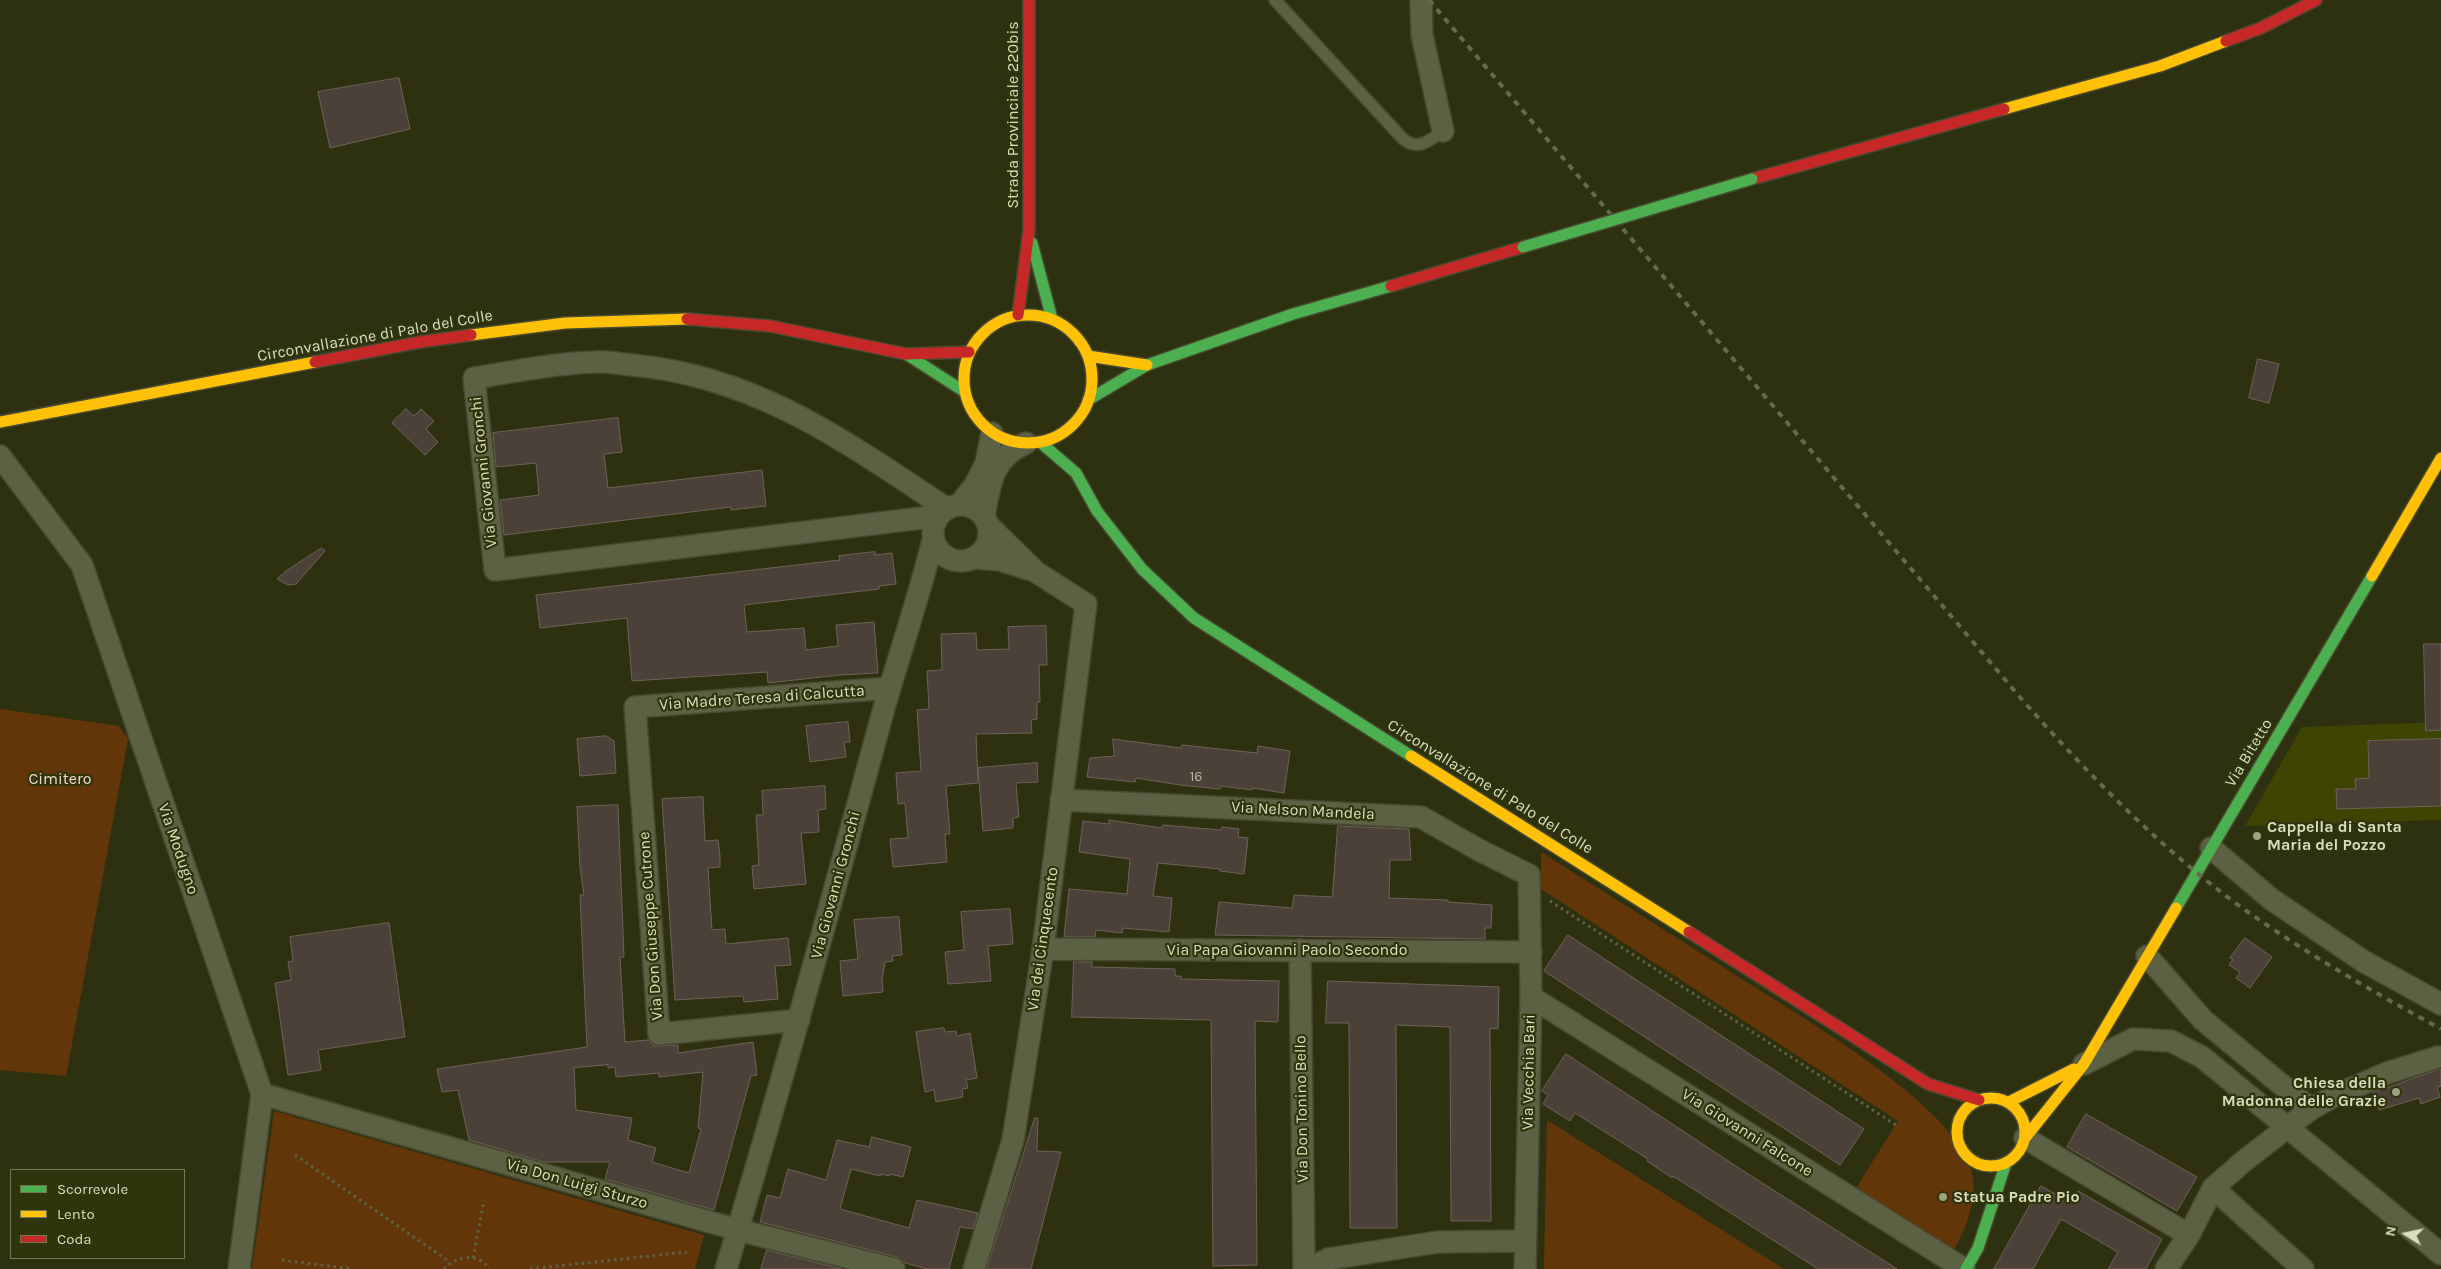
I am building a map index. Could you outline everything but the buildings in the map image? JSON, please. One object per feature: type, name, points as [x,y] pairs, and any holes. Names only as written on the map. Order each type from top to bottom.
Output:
[{"type":"street","name":"Strada Provinciale 220bis","points":[[1029,0],[1029,230]]},
{"type":"street","points":[[1421,0],[1422,35],[1443,131]]},
{"type":"street","points":[[1088,400],[1147,365],[1293,314],[1752,179],[2160,66],[2261,28],[2316,0]]},
{"type":"street","points":[[1018,315],[1029,230]]},
{"type":"street","points":[[1029,230],[1052,319]]},
{"type":"street","points":[[920,591],[933,575],[966,559],[987,544],[988,491],[995,471],[1009,450],[1033,443],[1067,430],[1077,419],[1088,400],[1092,378],[1088,356],[1080,340],[1067,328],[1052,319],[1035,315],[1018,315],[998,321],[981,334],[969,352],[964,372],[965,392],[970,408],[980,422],[992,432],[1008,440],[1033,443],[1076,473]]},
{"type":"street","name":"Circonvallazione di Palo del Colle","points":[[0,422],[420,342],[565,323],[684,319],[770,326],[906,354]]},
{"type":"street","points":[[906,354],[969,352]]},
{"type":"street","points":[[906,354],[965,392]]},
{"type":"street","points":[[1088,356],[1147,365]]},
{"type":"street","name":"Via Giovanni Gronchi","points":[[948,509],[810,421],[772,401],[701,376],[647,366],[595,362],[474,378],[495,570],[948,509],[978,510],[986,521],[1036,572]]},
{"type":"street","points":[[1077,419],[1077,437]]},
{"type":"street","points":[[948,509],[976,485],[986,463],[992,432]]},
{"type":"street","points":[[1076,455],[1076,473]]},
{"type":"street","name":"Via Modugno","points":[[0,456],[82,565],[114,686],[262,1094],[239,1269]]},
{"type":"street","name":"Via Bitetto","points":[[2025,1138],[2084,1064],[2441,458]]},
{"type":"street","name":"Circonvallazione di Palo del Colle","points":[[1076,473],[1097,511],[1142,569],[1194,618],[1928,1084]]},
{"type":"street","name":"Via Giovanni Gronchi","points":[[726,1269],[799,1020],[890,688],[920,591],[933,540],[933,527],[948,509]]},
{"type":"street","points":[[933,540],[942,554],[966,559],[1000,560],[1036,572]]},
{"type":"street","name":"Via dei Cinquecento","points":[[974,1269],[1013,1140],[1043,949],[1086,604],[1036,572]]},
{"type":"street","name":"Via Madre Teresa di Calcutta","points":[[635,707],[890,688]]},
{"type":"street","name":"Via Don Giuseppe Cutrone","points":[[635,707],[659,1034],[799,1020]]},
{"type":"street","name":"Via Nelson Mandela","points":[[1061,800],[1421,817],[1530,882]]},
{"type":"street","points":[[2211,848],[2271,899],[2363,961],[2441,1004]]},
{"type":"street","name":"Via Vecchia Bari","points":[[1525,1269],[1531,997],[1530,882]]},
{"type":"street","name":"Via Papa Giovanni Paolo Secondo","points":[[1043,949],[1531,952]]},
{"type":"street","name":"Via Don Tonino Bello","points":[[1300,950],[1304,1269]]},
{"type":"street","points":[[2147,956],[2203,1020],[2311,1109]]},
{"type":"street","name":"Via Giovanni Falcone","points":[[1531,997],[1965,1269]]},
{"type":"street","points":[[2008,1102],[2134,1039],[2171,1041],[2202,1057],[2441,1254]]},
{"type":"street","points":[[2166,1269],[2189,1235],[2213,1188],[2311,1109],[2336,1095],[2387,1073],[2438,1057]]},
{"type":"street","points":[[1928,1084],[1939,1099]]},
{"type":"street","points":[[1928,1084],[1979,1100]]},
{"type":"street","name":"Via Don Luigi Sturzo","points":[[262,1094],[738,1230],[894,1269]]},
{"type":"street","points":[[1996,1097],[2008,1102],[2022,1116],[2025,1138],[2022,1148],[2006,1163],[1979,1168],[1964,1153],[1959,1142],[1958,1125],[1966,1109],[1979,1100],[1996,1097]]},
{"type":"street","points":[[1949,1113],[1958,1125]]},
{"type":"street","points":[[2025,1138],[2189,1235]]},
{"type":"street","points":[[1965,1269],[1978,1248],[2006,1163]]},
{"type":"street","points":[[2213,1188],[2303,1269]]},
{"type":"street","points":[[1978,1210],[1978,1248]]},
{"type":"street","points":[[1309,1269],[1328,1259],[1438,1242],[1525,1240]]},
{"type":"lane","points":[[1275,0],[1403,139],[1416,146],[1424,144],[1443,131]]},
{"type":"path","points":[[1530,882],[1896,1125]]},
{"type":"path","points":[[295,1154],[450,1262]]},
{"type":"path","points":[[473,1258],[484,1200]]},
{"type":"path","points":[[530,1269],[687,1252]]},
{"type":"path","points":[[444,1269],[450,1262],[465,1257],[473,1258],[488,1266],[489,1269]]},
{"type":"path","points":[[282,1260],[352,1269]]},
{"type":"shaded area","points":[[2441,722],[2441,820],[2245,826],[2302,727]]},
{"type":"green space","name":"Cimitero","points":[[0,709],[119,726],[128,739],[66,1076],[0,1070]]},
{"type":"green space","points":[[1541,852],[1825,1032],[1900,1086],[1932,1114],[1957,1142],[1971,1169],[1973,1180],[1973,1201],[1970,1212],[1963,1232],[1953,1251],[1855,1190],[1898,1121],[1541,889]]},
{"type":"green space","points":[[274,1111],[704,1235],[695,1269],[252,1269]]},
{"type":"green space","points":[[1547,1120],[1784,1269],[1544,1269]]},
{"type":"railway","points":[[1429,0],[2018,695],[2094,778],[2176,855],[2234,902],[2284,937],[2336,969],[2441,1029]]},
{"type":"traffic: fast","points":[[1523,247],[1752,179]]},
{"type":"traffic: fast","points":[[1032,243],[1052,319]]},
{"type":"traffic: fast","points":[[1088,400],[1147,365],[1293,314],[1391,286]]},
{"type":"traffic: fast","points":[[906,354],[965,392]]},
{"type":"traffic: fast","points":[[1040,442],[1076,473],[1097,511],[1142,569],[1194,618],[1411,756]]},
{"type":"traffic: fast","points":[[2176,908],[2372,576]]},
{"type":"traffic: fast","points":[[1966,1269],[1978,1248],[2006,1163]]},
{"type":"traffic: slow","points":[[2004,109],[2160,66],[2226,41]]},
{"type":"traffic: slow","points":[[1028,315],[1052,320],[1073,334],[1087,355],[1092,379],[1087,403],[1073,424],[1052,438],[1028,443],[1004,438],[983,424],[969,403],[964,379],[969,355],[983,334],[1004,320],[1028,315]]},
{"type":"traffic: slow","points":[[471,335],[565,323],[687,319]]},
{"type":"traffic: slow","points":[[1088,356],[1147,365]]},
{"type":"traffic: slow","points":[[0,422],[315,362]]},
{"type":"traffic: slow","points":[[2372,576],[2441,458]]},
{"type":"traffic: slow","points":[[1411,756],[1689,932]]},
{"type":"traffic: slow","points":[[2025,1138],[2084,1064],[2176,908]]},
{"type":"traffic: slow","points":[[2009,1102],[2074,1069]]},
{"type":"traffic: slow","points":[[1998,1098],[2010,1104],[2019,1113],[2025,1125],[2025,1132],[2023,1145],[2015,1156],[1998,1166],[1984,1166],[1967,1156],[1959,1145],[1957,1125],[1967,1108],[1978,1100],[1998,1098]]},
{"type":"traffic: jam","points":[[1018,315],[1029,230],[1029,0]]},
{"type":"traffic: jam","points":[[2226,41],[2261,28],[2316,0]]},
{"type":"traffic: jam","points":[[1752,179],[2004,109]]},
{"type":"traffic: jam","points":[[1391,286],[1523,247]]},
{"type":"traffic: jam","points":[[687,319],[770,326],[906,354],[969,352]]},
{"type":"traffic: jam","points":[[315,362],[420,342],[471,335]]},
{"type":"traffic: jam","points":[[1689,932],[1928,1084],[1979,1100]]},
{"type":"place","name":"Cappella di Santa Maria del Pozzo","points":[[2257,836]]},
{"type":"place","name":"Chiesa della Madonna delle Grazie","points":[[2396,1092]]},
{"type":"place","name":"Statua Padre Pio","points":[[1943,1197]]}]
